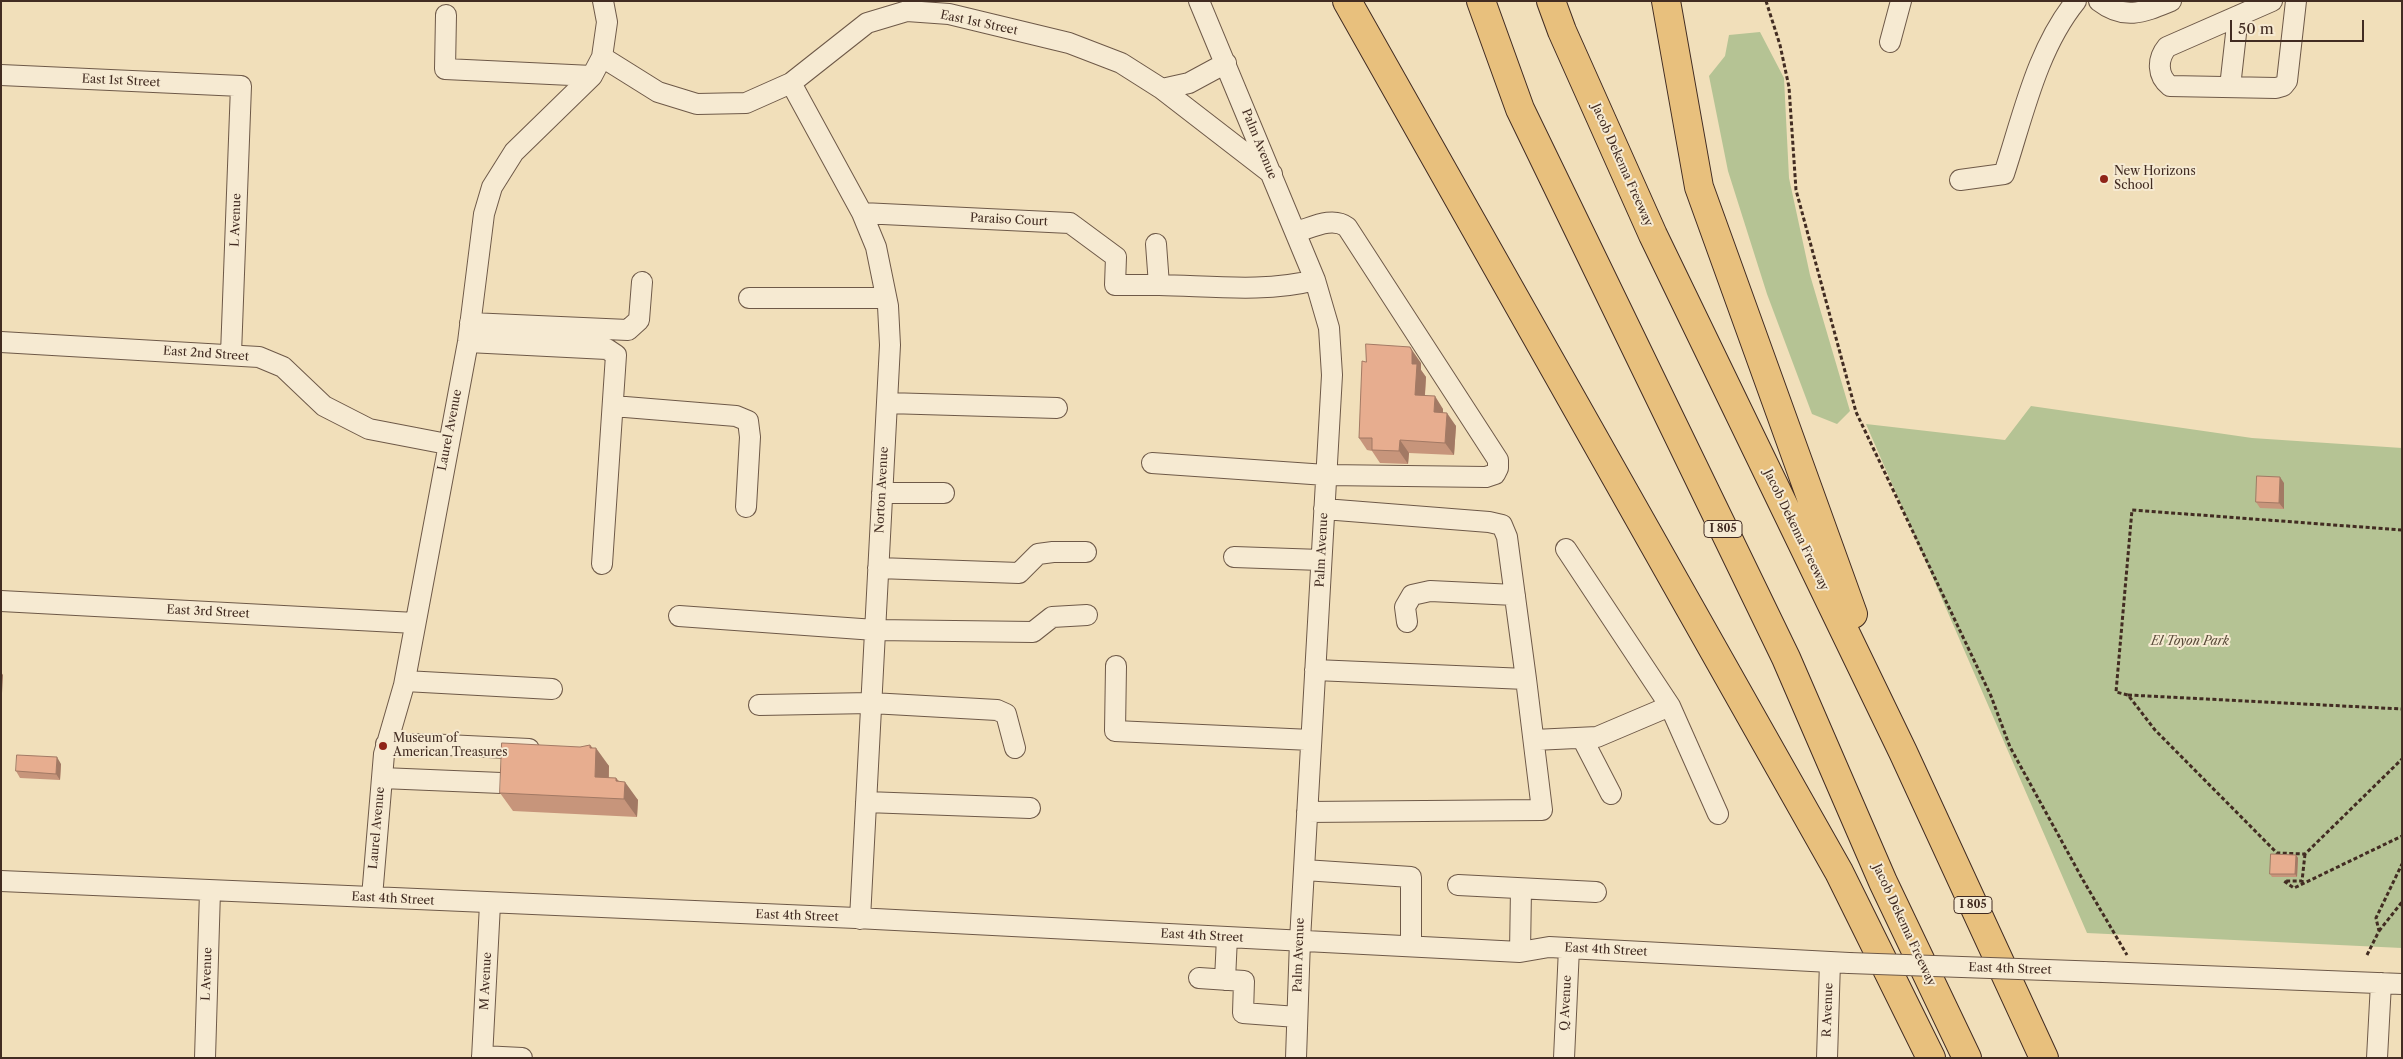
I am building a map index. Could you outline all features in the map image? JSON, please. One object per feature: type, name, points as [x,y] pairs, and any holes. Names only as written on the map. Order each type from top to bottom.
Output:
[{"type":"highway","points":[[1347,1],[1834,863],[1932,1058]]},
{"type":"highway","points":[[1463,1],[1520,109]]},
{"type":"highway","name":"Jacob Dekema Freeway","points":[[1481,1],[1520,109],[1786,658],[1883,882],[1967,1058]]},
{"type":"highway","name":"Jacob Dekema Freeway","points":[[1551,1],[1562,31],[1653,235],[1903,752],[2044,1058]]},
{"type":"highway","points":[[1666,1],[1699,187],[1903,752]]},
{"type":"street","name":"Laurel Avenue","points":[[372,897],[386,744],[404,681],[469,332],[484,214],[492,187],[514,152],[592,76],[602,57],[607,22],[603,1]]},
{"type":"street","name":"Palm Avenue","points":[[1199,1],[1296,232],[1315,280],[1330,328],[1332,375],[1300,940],[1296,1058]]},
{"type":"street","points":[[1890,42],[1901,1]]},
{"type":"street","points":[[1960,180],[2004,174],[2043,56],[2064,15],[2076,1]]},
{"type":"street","points":[[2099,1],[2128,14],[2142,13],[2171,1]]},
{"type":"street","points":[[2272,1],[2167,47],[2160,61],[2162,75],[2170,86],[2276,88],[2283,86],[2287,81],[2296,1]]},
{"type":"street","name":"East 1st Street","points":[[602,57],[658,92],[697,104],[746,103],[791,83],[867,23],[907,11],[949,14],[1069,43],[1121,63],[1162,90],[1272,174]]},
{"type":"street","points":[[446,15],[445,69],[592,76]]},
{"type":"street","points":[[2230,87],[2238,16]]},
{"type":"street","points":[[1162,90],[1189,83],[1226,63]]},
{"type":"street","name":"East 1st Street","points":[[1,75],[241,86]]},
{"type":"street","name":"Norton Avenue","points":[[791,83],[862,213],[876,247],[886,298],[890,345],[860,919]]},
{"type":"street","name":"L Avenue","points":[[231,354],[241,86]]},
{"type":"street","name":"Paraiso Court","points":[[862,213],[1070,223],[1116,256],[1115,284],[1159,285]]},
{"type":"street","points":[[1152,463],[1326,475],[1486,477],[1495,474],[1498,468],[1498,460],[1347,227],[1341,222],[1332,222],[1296,232]]},
{"type":"street","points":[[1156,244],[1159,285],[1267,288],[1290,286],[1315,280]]},
{"type":"street","points":[[469,332],[628,330],[639,320],[642,282]]},
{"type":"street","points":[[749,298],[886,298]]},
{"type":"street","points":[[469,332],[607,349],[616,355],[602,564]]},
{"type":"street","name":"East 2nd Street","points":[[1,342],[258,357],[283,367],[324,406],[369,429],[447,444]]},
{"type":"street","points":[[887,403],[1057,408]]},
{"type":"street","points":[[613,406],[736,416],[748,421],[750,437],[746,507]]},
{"type":"street","points":[[882,493],[944,493]]},
{"type":"street","points":[[1307,812],[1542,810],[1507,537],[1502,525],[1489,522],[1324,509]]},
{"type":"street","points":[[1566,549],[1670,706],[1718,814]]},
{"type":"street","points":[[878,568],[1019,574],[1038,554],[1086,552]]},
{"type":"street","points":[[1234,557],[1321,560]]},
{"type":"street","points":[[1407,622],[1405,606],[1412,595],[1430,591],[1515,595]]},
{"type":"street","name":"East 3rd Street","points":[[1,601],[415,623]]},
{"type":"street","points":[[679,616],[875,630],[1033,632],[1052,617],[1087,615]]},
{"type":"street","points":[[1116,666],[1115,731],[1311,740]]},
{"type":"street","points":[[1315,670],[1526,679]]},
{"type":"street","points":[[404,681],[552,689]]},
{"type":"street","points":[[760,705],[871,703],[997,710],[1006,714],[1015,748]]},
{"type":"street","points":[[1534,740],[1597,737],[1670,706]]},
{"type":"street","points":[[1582,738],[1611,794]]},
{"type":"street","points":[[386,744],[426,744],[544,750]]},
{"type":"street","points":[[382,778],[501,783]]},
{"type":"street","points":[[866,802],[1030,808]]},
{"type":"street","points":[[1304,870],[1411,876],[1411,946]]},
{"type":"street","name":"East 4th Street","points":[[1,881],[860,919],[1520,952],[1549,947],[1839,962],[2402,984]]},
{"type":"street","points":[[1458,885],[1520,890],[1596,892]]},
{"type":"street","points":[[1520,890],[1520,952]]},
{"type":"street","name":"L Avenue","points":[[204,1058],[210,891]]},
{"type":"street","name":"M Avenue","points":[[482,1057],[490,904]]},
{"type":"street","points":[[1225,980],[1227,937]]},
{"type":"street","name":"Q Avenue","points":[[1564,1058],[1569,948]]},
{"type":"street","name":"R Avenue","points":[[1827,1058],[1839,962]]},
{"type":"street","points":[[1199,978],[1244,981],[1243,1013],[1297,1017]]},
{"type":"street","points":[[2377,1058],[2382,983]]},
{"type":"street","points":[[482,1057],[522,1058]]},
{"type":"path","points":[[1766,1],[1780,46],[1789,87],[1796,190],[1856,412],[1991,696],[2010,747],[2083,880],[2138,973]]},
{"type":"path","points":[[2402,530],[2132,510],[2116,692],[2128,695],[2402,709]]},
{"type":"path","points":[[2128,695],[2155,730],[2277,853],[2305,854]]},
{"type":"path","points":[[2402,759],[2305,854],[2302,881],[2284,881],[2294,888],[2402,836]]},
{"type":"path","points":[[2380,931],[2376,918],[2402,864]]},
{"type":"path","points":[[2367,955],[2380,931],[2402,902]]},
{"type":"green space","points":[[1760,32],[1784,78],[1789,178],[1810,275],[1850,411],[1837,424],[1812,414],[1767,294],[1728,171],[1709,76],[1725,56],[1729,35]]},
{"type":"green space","name":"El Toyon Park","points":[[2031,406],[2252,438],[2402,448],[2402,948],[2087,933],[1866,424],[2005,440]]},
{"type":"building","points":[[1366,344],[1410,347],[1412,351],[1412,364],[1417,364],[1415,395],[1435,396],[1434,412],[1447,413],[1445,443],[1400,440],[1399,451],[1372,450],[1372,438],[1359,438],[1362,361],[1366,362]]},
{"type":"building","points":[[2257,476],[2280,477],[2279,503],[2256,502]]},
{"type":"building","points":[[502,743],[580,747],[590,745],[590,748],[596,748],[595,777],[616,778],[616,781],[625,782],[624,799],[500,793]]},
{"type":"building","points":[[17,755],[57,757],[56,774],[16,771]]},
{"type":"building","points":[[2271,854],[2296,855],[2295,874],[2270,874]]},
{"type":"place","name":"New Horizons School","points":[[2104,179]]},
{"type":"place","name":"Museum of American Treasures","points":[[383,746]]}]
